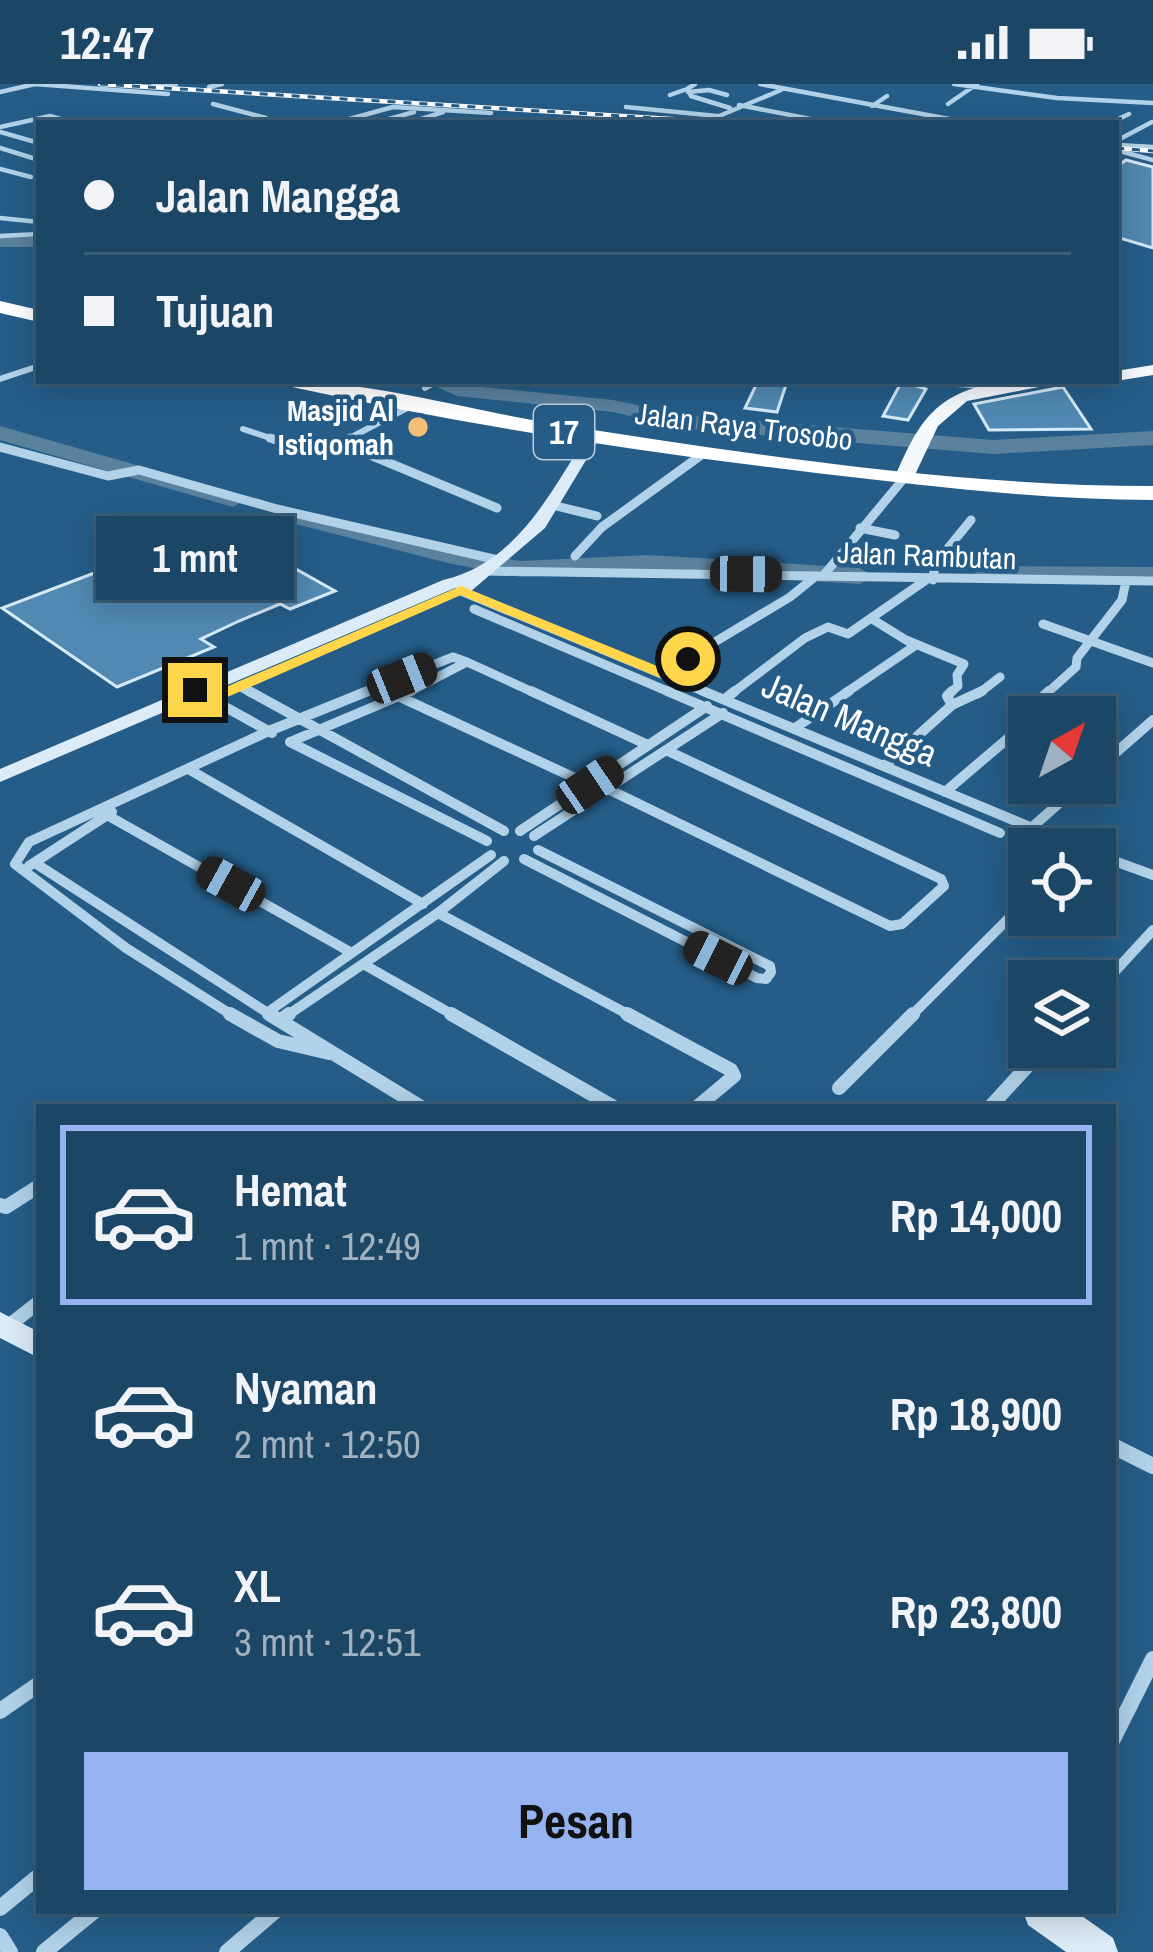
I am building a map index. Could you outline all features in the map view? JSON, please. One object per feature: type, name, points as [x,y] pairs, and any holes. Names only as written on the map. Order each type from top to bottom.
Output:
[{"type":"highway","points":[[0,307],[36,319]]},
{"type":"highway","points":[[0,316],[36,320]]},
{"type":"highway","name":"Jalan Raya Trosobo","points":[[327,384],[421,392],[592,437],[704,453],[912,457]]},
{"type":"highway","name":"Jalan Raya Trosobo","points":[[353,384],[421,392],[591,429],[912,457]]},
{"type":"highway","name":"17","points":[[912,457],[1073,494],[1153,489]]},
{"type":"main road","points":[[1119,376],[1153,370]]},
{"type":"main road","points":[[912,457],[957,388],[1028,384]]},
{"type":"street","points":[[0,92],[35,84],[167,94]]},
{"type":"street","points":[[152,84],[176,84]]},
{"type":"street","points":[[209,87],[222,84]]},
{"type":"street","points":[[760,84],[935,120]]},
{"type":"street","points":[[954,84],[1153,103]]},
{"type":"street","points":[[948,104],[976,85]]},
{"type":"street","points":[[626,107],[711,116],[777,89]]},
{"type":"street","points":[[691,90],[732,106],[814,120]]},
{"type":"street","points":[[670,95],[691,90],[727,95]]},
{"type":"street","points":[[872,106],[887,96]]},
{"type":"street","points":[[213,104],[266,118],[256,120]]},
{"type":"street","points":[[364,120],[410,107]]},
{"type":"street","points":[[348,120],[410,107],[491,112]]},
{"type":"street","points":[[385,120],[426,108]]},
{"type":"street","points":[[418,120],[449,110]]},
{"type":"street","points":[[12,112],[64,120]]},
{"type":"street","points":[[1116,120],[1129,114]]},
{"type":"street","points":[[0,130],[38,118]]},
{"type":"street","points":[[1119,147],[1152,122]]},
{"type":"street","points":[[0,130],[36,141]]},
{"type":"street","points":[[1119,149],[1153,147]]},
{"type":"street","points":[[0,148],[36,159]]},
{"type":"street","points":[[1119,150],[1153,160]]},
{"type":"street","points":[[0,167],[28,157]]},
{"type":"street","points":[[0,167],[32,177]]},
{"type":"street","points":[[0,218],[36,222]]},
{"type":"street","points":[[0,236],[36,234]]},
{"type":"street","points":[[0,379],[36,368]]},
{"type":"street","points":[[243,429],[301,448],[337,444],[421,392]]},
{"type":"street","points":[[231,681],[484,571],[539,525],[592,437]]},
{"type":"street","points":[[337,444],[497,508]]},
{"type":"street","points":[[0,447],[108,476],[122,472],[484,571]]},
{"type":"street","points":[[574,556],[602,527],[704,453]]},
{"type":"street","points":[[663,674],[822,574],[912,457]]},
{"type":"street","points":[[552,505],[597,516]]},
{"type":"street","points":[[724,699],[822,629],[848,634],[931,577],[971,520]]},
{"type":"street","points":[[860,528],[895,535]]},
{"type":"street","points":[[0,776],[203,694],[410,596],[484,571]]},
{"type":"street","name":"Jalan Rambutan","points":[[484,571],[1153,581]]},
{"type":"street","name":"Jalan Mangga","points":[[484,571],[663,674],[1028,828]]},
{"type":"street","points":[[945,792],[1026,723],[1028,711],[1073,670],[1122,600],[1126,581]]},
{"type":"street","points":[[474,609],[1000,833]]},
{"type":"street","points":[[872,619],[916,645],[964,664],[957,675],[958,686],[947,696],[952,704]]},
{"type":"street","points":[[1043,624],[1153,663]]},
{"type":"street","points":[[795,728],[916,645]]},
{"type":"street","points":[[417,1104],[15,861],[23,845],[103,812],[268,731],[453,658],[648,745]]},
{"type":"street","points":[[290,742],[400,697],[467,662]]},
{"type":"street","points":[[884,766],[952,704],[973,698],[1000,677]]},
{"type":"street","points":[[231,681],[505,831],[530,839],[770,967],[771,972],[766,979],[757,978],[524,860],[497,858],[268,1012]]},
{"type":"street","points":[[203,694],[487,841],[497,858]]},
{"type":"street","points":[[400,697],[590,785]]},
{"type":"street","points":[[524,860],[530,839],[590,785],[706,706]]},
{"type":"street","points":[[530,839],[723,713]]},
{"type":"street","points":[[1116,753],[1153,720]]},
{"type":"street","points":[[610,790],[890,926],[902,924],[944,886],[941,879],[668,751]]},
{"type":"street","points":[[190,770],[423,904]]},
{"type":"street","points":[[1031,828],[1058,804]]},
{"type":"street","points":[[29,867],[103,812]]},
{"type":"street","points":[[103,812],[352,953]]},
{"type":"street","points":[[487,841],[505,831]]},
{"type":"street","points":[[278,1041],[287,1025],[363,964],[438,913],[497,858]]},
{"type":"street","points":[[1116,862],[1153,875]]},
{"type":"street","points":[[29,867],[126,948],[278,1041],[329,1053]]},
{"type":"street","points":[[438,913],[731,1070],[734,1076],[701,1104]]},
{"type":"street","points":[[839,1088],[1008,919]]},
{"type":"street","points":[[1116,970],[1153,930]]},
{"type":"street","points":[[363,964],[609,1104]]},
{"type":"street","points":[[993,1104],[1026,1068]]},
{"type":"street","points":[[0,1205],[6,1207],[36,1188]]},
{"type":"street","points":[[36,1304],[3,1326],[36,1344]]},
{"type":"street","points":[[1116,1447],[1153,1466]]},
{"type":"street","points":[[1116,1733],[1153,1658]]},
{"type":"street","points":[[0,1711],[36,1686]]},
{"type":"street","points":[[0,1908],[36,1878]]},
{"type":"street","points":[[44,1952],[90,1914]]},
{"type":"street","points":[[227,1952],[271,1914]]},
{"type":"street","points":[[1046,1914],[1099,1952]]},
{"type":"street","points":[[0,1936],[10,1952]]},
{"type":"building","points":[[1126,160],[1153,167],[1153,248],[1119,238],[1119,165]]},
{"type":"building","points":[[757,384],[786,384],[777,412],[745,408]]},
{"type":"building","points":[[900,384],[926,389],[908,420],[883,416]]},
{"type":"building","points":[[1063,387],[1091,429],[989,430],[974,404]]},
{"type":"building","points":[[237,536],[335,591],[290,609],[280,604],[239,621],[201,639],[214,647],[117,687],[2,608],[97,572],[141,560],[153,568]]},
{"type":"waterway","points":[[0,242],[36,242]]},
{"type":"waterway","points":[[442,384],[457,390],[613,406],[686,422],[993,447],[1153,438]]},
{"type":"waterway","points":[[0,433],[233,500]]},
{"type":"waterway","points":[[292,516],[448,556],[521,569],[648,563],[860,576]]},
{"type":"waterway","points":[[987,574],[1153,575]]},
{"type":"railway","points":[[100,84],[688,120]]},
{"type":"railway","points":[[1119,148],[1153,151]]},
{"type":"place","name":"Masjid Al Istiqomah","points":[[418,427]]},
{"type":"route","points":[[195,690],[211,699],[461,590],[663,674],[688,659]]}]
